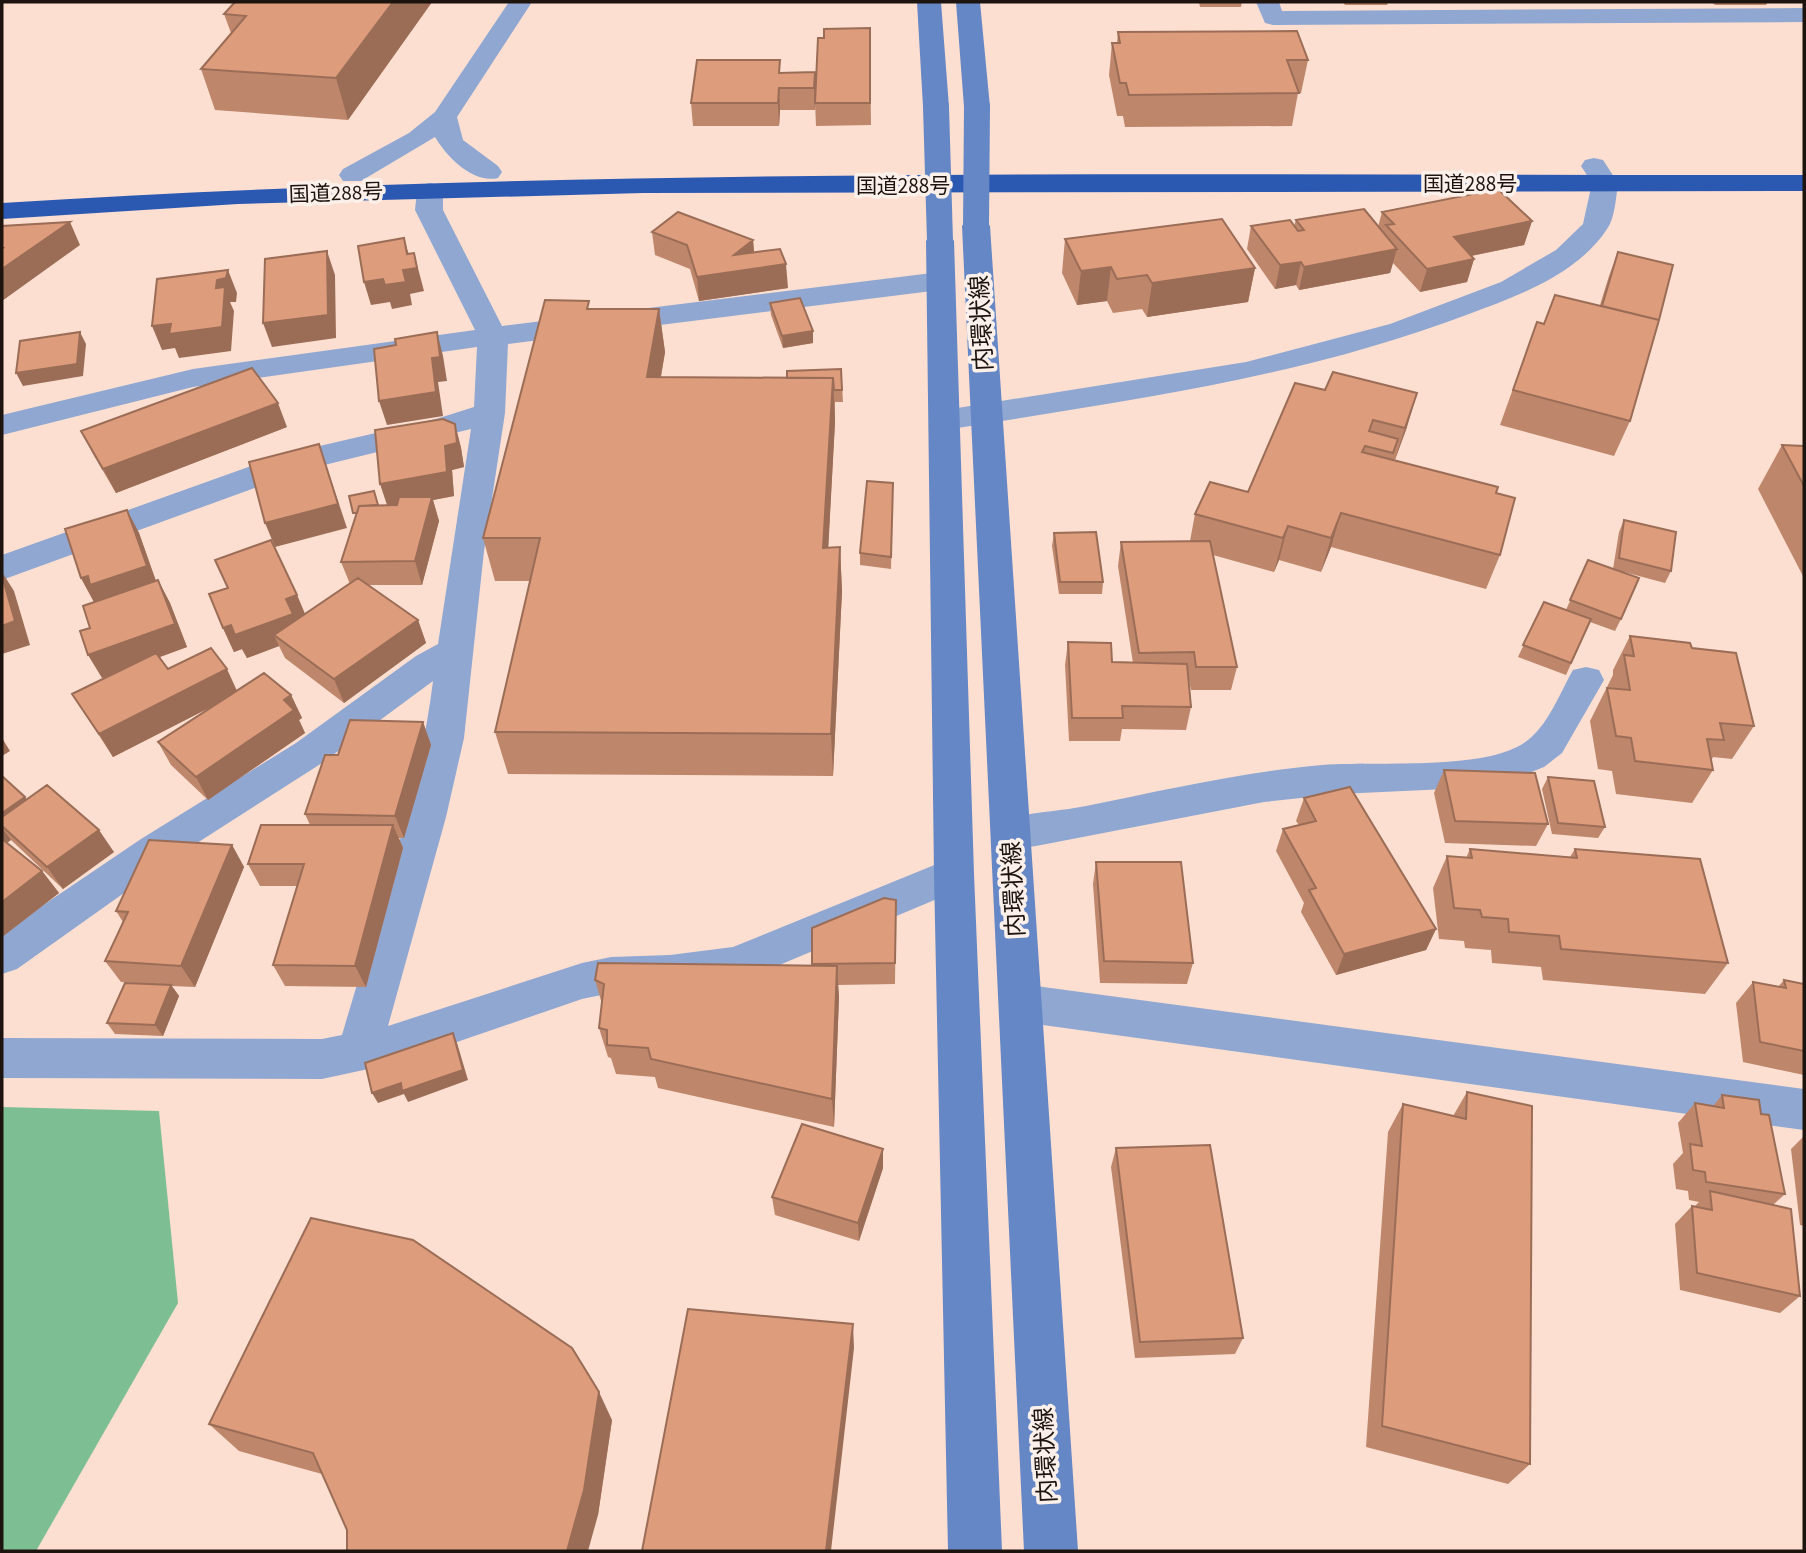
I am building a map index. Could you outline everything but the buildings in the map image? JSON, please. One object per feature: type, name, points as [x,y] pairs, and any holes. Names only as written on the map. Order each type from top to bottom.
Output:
[{"type":"highway","name":"国道288号","points":[[2,211],[238,196],[643,185],[1600,175],[1804,166]]},
{"type":"highway","name":"国道288号","points":[[2,189],[489,172],[1600,175],[1804,183]]},
{"type":"street","points":[[352,175],[418,138],[444,117],[520,2]]},
{"type":"street","points":[[929,2],[936,107],[958,234]]},
{"type":"street","points":[[958,234],[977,107],[968,2]]},
{"type":"street","points":[[1268,2],[1273,18],[1804,15]]},
{"type":"street","points":[[444,117],[444,130],[461,155],[489,172]]},
{"type":"street","points":[[945,420],[1247,371],[1400,330],[1462,307],[1511,288],[1566,256],[1596,226],[1600,175]]},
{"type":"street","points":[[359,1052],[426,817],[444,738],[467,551],[489,414],[493,337],[429,210],[430,191]]},
{"type":"street","name":"内環状線","points":[[958,234],[940,281],[954,874],[975,1551]]},
{"type":"street","name":"内環状線","points":[[958,234],[987,414],[1051,1551]]},
{"type":"street","points":[[2,425],[193,377],[940,281]]},
{"type":"street","points":[[2,568],[296,461],[442,428],[489,414]]},
{"type":"street","points":[[2,956],[155,850],[309,753],[429,665],[455,651]]},
{"type":"street","points":[[1011,833],[1057,830],[1209,795],[1353,778],[1454,774],[1516,763],[1534,755],[1550,742],[1586,680]]},
{"type":"street","points":[[2,1058],[322,1059],[359,1052],[396,1044],[592,979],[611,975],[670,973],[736,965],[954,874]]},
{"type":"street","points":[[1021,1003],[1804,1110]]},
{"type":"green space","points":[[2,1107],[159,1111],[178,1303],[36,1551],[2,1551]]}]
